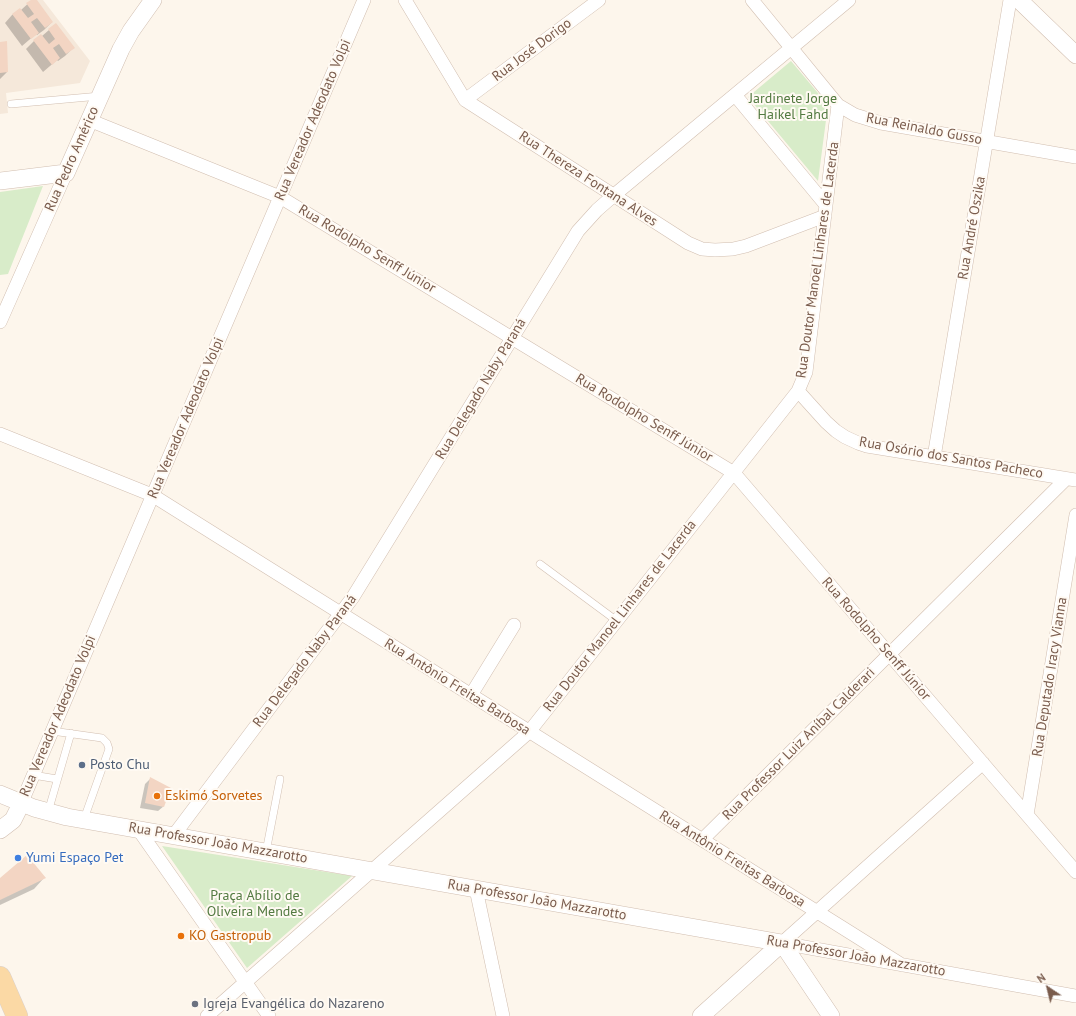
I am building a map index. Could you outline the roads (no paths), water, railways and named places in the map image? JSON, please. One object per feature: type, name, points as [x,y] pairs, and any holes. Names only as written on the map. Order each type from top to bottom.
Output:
[{"type":"main road","points":[[0,977],[13,1014]]},
{"type":"street","name":"Rua Pedro Américo","points":[[0,322],[124,43],[153,0]]},
{"type":"street","name":"Rua Vereador Adeodato Volpi","points":[[0,830],[13,820],[21,804],[364,0]]},
{"type":"street","name":"Rua Thereza Fontana Alves","points":[[405,0],[465,100],[688,243],[702,248],[716,250],[733,249],[746,246],[826,210]]},
{"type":"street","name":"Rua José Dorigo","points":[[465,100],[599,0]]},
{"type":"street","name":"Rua Reinaldo Gusso","points":[[752,0],[838,106],[855,115],[881,123],[1076,156]]},
{"type":"street","name":"Rua Delegado Naby Paraná","points":[[174,835],[360,587],[578,231],[597,210],[613,196],[849,0]]},
{"type":"street","name":"Rua André Oszika","points":[[934,457],[1010,0]]},
{"type":"street","points":[[1019,0],[1076,55]]},
{"type":"street","points":[[735,95],[826,210]]},
{"type":"street","name":"Rua Doutor Manoel Linhares de Lacerda","points":[[207,1016],[529,732],[798,391],[806,372],[838,106]]},
{"type":"street","name":"Rua Rodolpho Senff Júnior","points":[[89,120],[280,197],[734,473],[1076,872]]},
{"type":"street","points":[[0,181],[66,173]]},
{"type":"street","name":"Rua Osório dos Santos Pacheco","points":[[798,391],[826,422],[845,437],[868,446],[1071,480]]},
{"type":"street","name":"Rua Antônio Freitas Barbosa","points":[[0,434],[152,495],[902,965]]},
{"type":"street","name":"Rua Professor Luiz Aníbal Calderari","points":[[702,840],[889,654],[1071,480]]},
{"type":"street","name":"Rua Deputado Iracy Vianna","points":[[1027,815],[1076,515]]},
{"type":"street","points":[[471,695],[514,625]]},
{"type":"street","points":[[701,1016],[983,763]]},
{"type":"street","name":"Rua Professor João Mazzarotto","points":[[0,794],[21,804],[84,820],[1076,996]]},
{"type":"street","points":[[138,829],[269,1016]]},
{"type":"street","points":[[476,889],[503,1016]]},
{"type":"street","points":[[782,943],[831,1016]]},
{"type":"lane","points":[[11,104],[100,96]]},
{"type":"lane","points":[[540,564],[617,621]]},
{"type":"lane","points":[[52,731],[102,738],[107,742],[110,748],[84,820]]},
{"type":"lane","points":[[48,812],[70,733]]},
{"type":"lane","points":[[33,775],[57,779]]},
{"type":"lane","points":[[266,852],[280,779]]},
{"type":"place","name":"Posto Chu","points":[[82,765]]},
{"type":"place","name":"Eskimó Sorvetes","points":[[157,796]]},
{"type":"place","name":"Yumi Espaço Pet","points":[[18,858]]},
{"type":"place","name":"KO Gastropub","points":[[181,936]]},
{"type":"place","name":"Igreja Evangélica do Nazareno","points":[[195,1004]]},
{"type":"park label","name":"Jardinete Jorge Haikel Fahd","points":[[793,108]]},
{"type":"park label","name":"Praça Abílio de Oliveira Mendes","points":[[255,904]]}]
